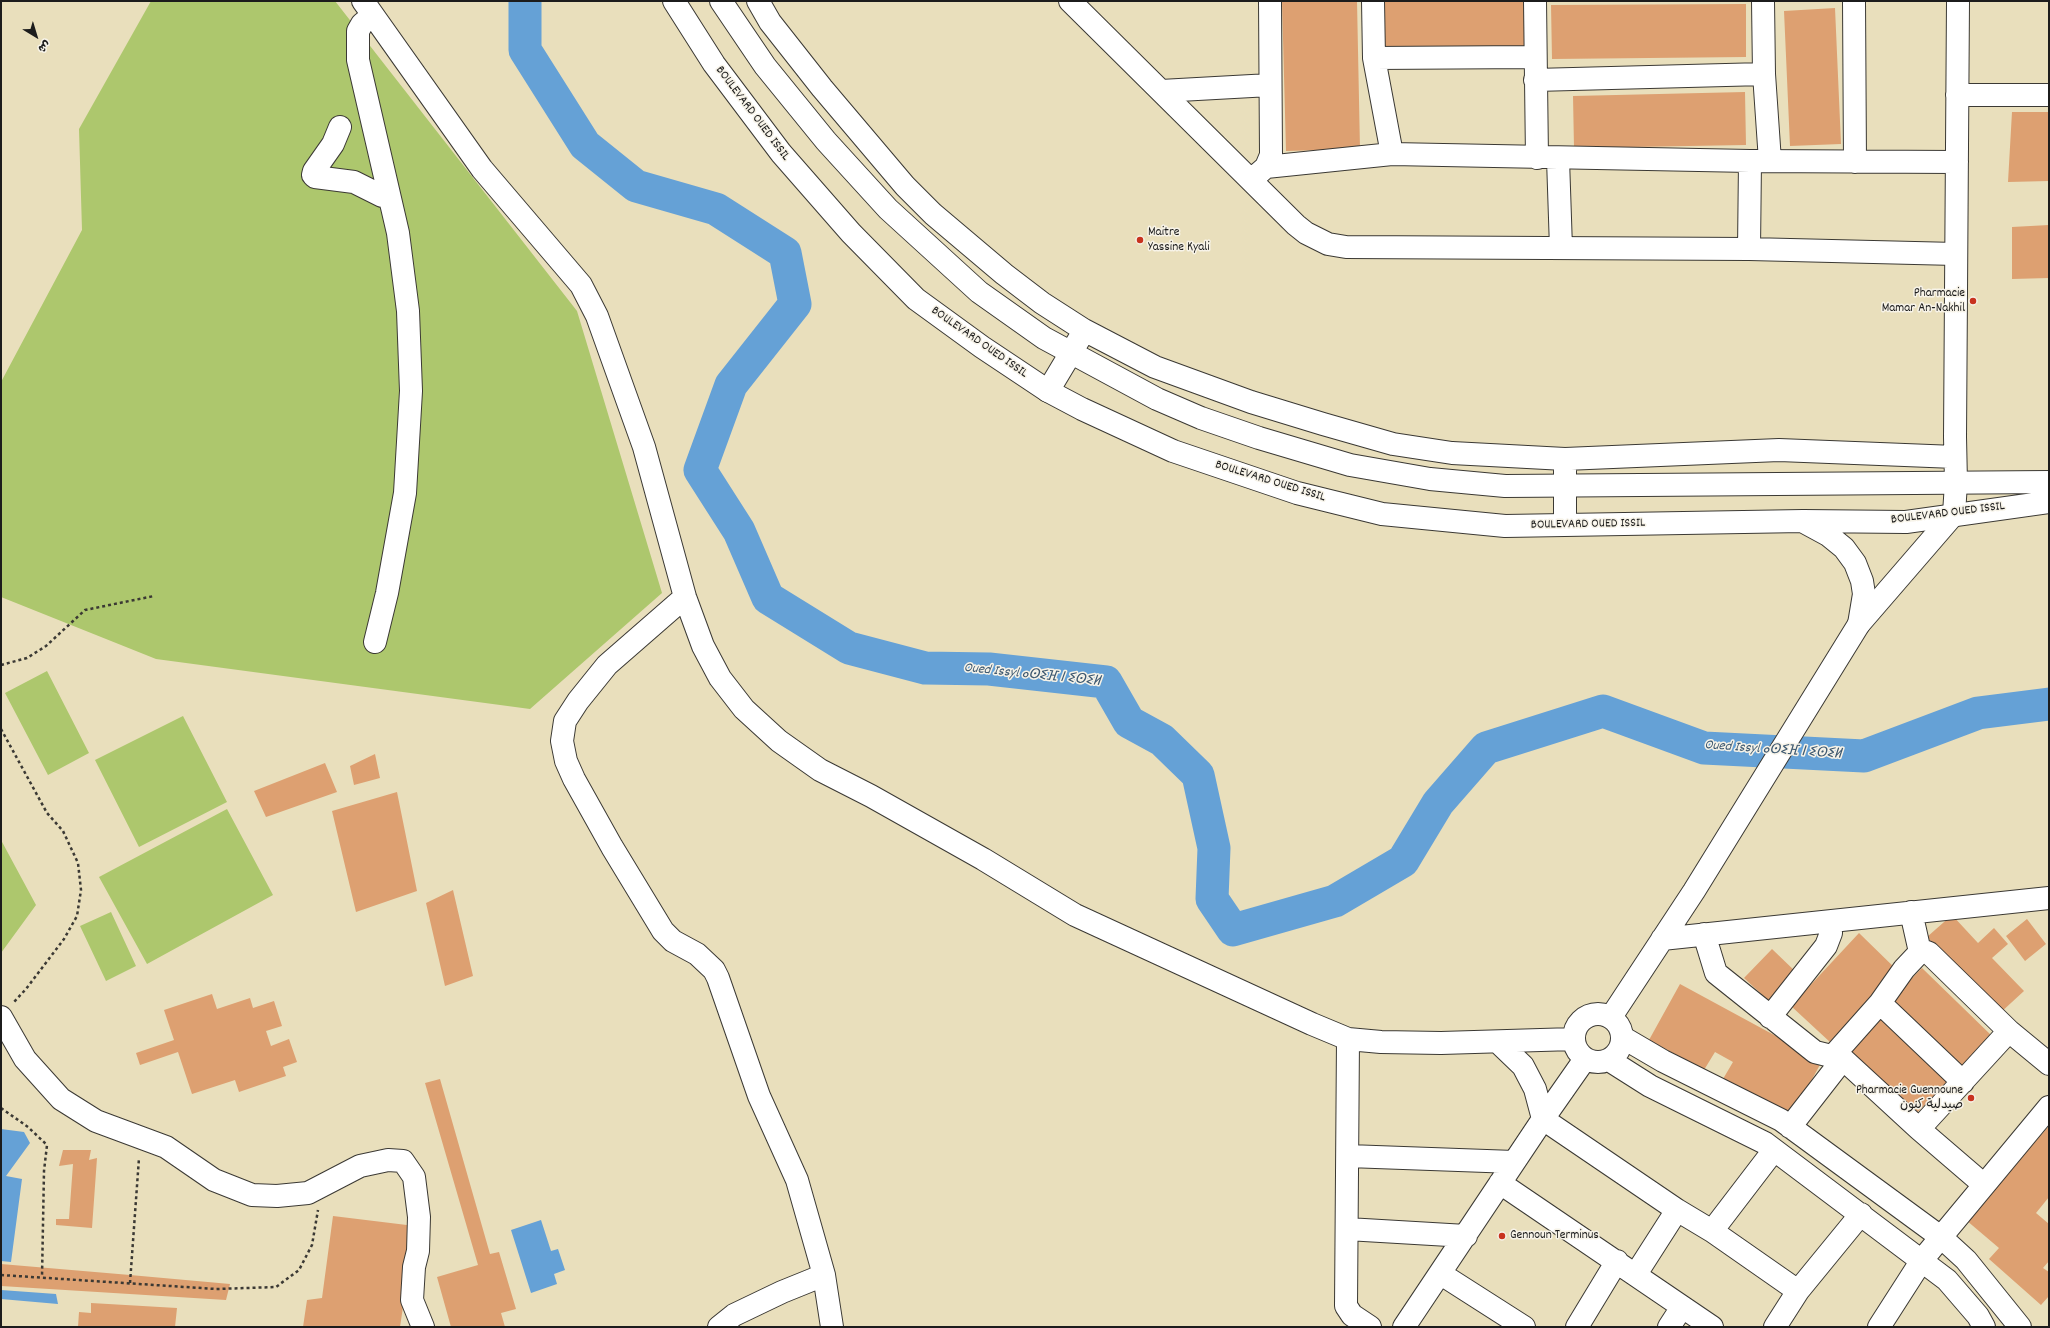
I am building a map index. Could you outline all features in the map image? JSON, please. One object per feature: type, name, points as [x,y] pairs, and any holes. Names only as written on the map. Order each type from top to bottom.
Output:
[{"type":"street","name":"BOULEVARD OUED ISSIL","points":[[674,1],[714,64],[781,153],[851,233],[916,299],[982,347],[1048,391],[1082,409],[1173,451],[1297,493],[1382,514],[1505,526],[1564,524],[1906,522],[1954,514],[2049,502]]},
{"type":"street","name":"BOULEVARD OUED ISSIL","points":[[721,1],[765,66],[826,141],[888,209],[979,292],[1044,338],[1157,399],[1201,418],[1259,438],[1350,465],[1430,479],[1506,486],[2049,482]]},
{"type":"street","points":[[758,1],[770,22],[822,88],[905,186],[932,214],[1004,274],[1042,303],[1084,330],[1155,366],[1251,402],[1393,444],[1452,453],[1565,459],[1779,450],[1954,457]]},
{"type":"street","points":[[1070,1],[1161,91],[1258,174],[1296,225],[1306,234],[1328,244],[1346,247],[1749,249],[1956,254]]},
{"type":"street","points":[[1258,174],[1271,155],[1270,1]]},
{"type":"street","points":[[1372,1],[1374,58],[1384,119],[1392,154]]},
{"type":"street","points":[[1535,1],[1535,80],[1561,248]]},
{"type":"street","points":[[1749,249],[1760,161],[1764,74],[1763,1]]},
{"type":"street","points":[[1854,1],[1855,162]]},
{"type":"street","points":[[1611,1017],[1694,891],[1859,624],[1954,514],[1956,483],[1954,457],[1958,1]]},
{"type":"street","points":[[368,8],[358,30],[358,60],[388,196],[398,232],[404,272],[408,320],[411,391],[405,492],[387,593],[374,642]]},
{"type":"street","points":[[368,8],[482,169],[581,285],[597,316],[644,447],[684,597],[702,646],[720,678],[744,709],[779,741],[820,770],[984,859],[1075,915],[1312,1024],[1348,1039],[1403,1042],[1498,1042],[1574,1039]]},
{"type":"street","points":[[1374,58],[1534,57]]},
{"type":"street","points":[[1535,80],[1764,74]]},
{"type":"street","points":[[1161,91],[1270,85]]},
{"type":"street","points":[[1957,96],[2049,95]]},
{"type":"street","points":[[340,127],[334,144],[314,171],[313,175],[315,177],[354,182],[382,196],[388,196]]},
{"type":"street","points":[[1258,174],[1392,154],[1548,159],[1957,162]]},
{"type":"street","points":[[1048,391],[1084,330]]},
{"type":"street","points":[[1564,524],[1565,459]]},
{"type":"street","points":[[1803,522],[1828,534],[1844,548],[1855,562],[1862,581],[1864,594],[1859,624]]},
{"type":"street","points":[[684,597],[607,666],[578,701],[565,722],[562,741],[566,761],[612,847],[663,931],[673,941],[697,954],[714,970],[718,978],[759,1096],[797,1180],[824,1275],[832,1327]]},
{"type":"street","points":[[1662,940],[1704,934],[2049,898]]},
{"type":"street","points":[[1911,912],[1920,952]]},
{"type":"street","points":[[1770,1017],[1826,946],[1831,933],[1831,921]]},
{"type":"street","points":[[1704,934],[1716,972],[1815,1052],[1837,1058],[1983,1184]]},
{"type":"street","points":[[1790,1127],[1837,1058],[1920,952],[1924,951],[1929,953],[2009,1031],[2049,1064]]},
{"type":"street","points":[[1880,1002],[1963,1082]]},
{"type":"street","points":[[6,1010],[25,1059],[61,1099],[96,1121],[137,1138],[166,1147],[214,1180],[252,1195],[294,1195],[308,1192],[323,1186],[360,1166],[388,1160],[403,1161],[414,1176],[419,1217],[418,1251],[412,1282],[412,1300],[423,1327]]},
{"type":"street","points":[[1595,1014],[1611,1017],[1617,1022],[1622,1037],[1621,1045],[1615,1055],[1609,1060],[1601,1062],[1585,1060],[1579,1054],[1574,1039],[1579,1025],[1587,1016],[1595,1014]]},
{"type":"street","points":[[1919,1129],[2009,1031]]},
{"type":"street","points":[[1622,1037],[1663,1061],[1776,1116],[1942,1238],[1966,1260],[2020,1327]]},
{"type":"street","points":[[1348,1039],[1346,1306],[1352,1315],[1370,1327]]},
{"type":"street","points":[[1498,1042],[1523,1066],[1534,1089],[1543,1119],[1677,1210],[1712,1231],[1798,1291]]},
{"type":"street","points":[[1404,1327],[1441,1274],[1543,1119],[1585,1060]]},
{"type":"street","points":[[1609,1060],[1650,1086],[1760,1140],[1774,1150],[1947,1280],[1977,1323]]},
{"type":"street","points":[[1879,1327],[1922,1260],[1942,1238],[1983,1184],[2049,1107]]},
{"type":"street","points":[[1712,1231],[1774,1150]]},
{"type":"street","points":[[1348,1156],[1514,1162]]},
{"type":"street","points":[[1500,1183],[1712,1327]]},
{"type":"street","points":[[1636,1274],[1677,1210]]},
{"type":"street","points":[[1774,1327],[1798,1291],[1860,1214]]},
{"type":"street","points":[[1347,1229],[1466,1236]]},
{"type":"street","points":[[1577,1327],[1616,1261]]},
{"type":"street","points":[[1441,1274],[1524,1327]]},
{"type":"street","points":[[719,1327],[734,1315],[782,1292],[824,1275]]},
{"type":"street","points":[[1669,1327],[1682,1306]]},
{"type":"path","points":[[1,665],[27,658],[46,646],[85,610],[154,596]]},
{"type":"path","points":[[1,729],[47,813],[63,831],[78,863],[81,890],[78,916],[64,939],[26,989],[6,1010]]},
{"type":"path","points":[[1,1108],[28,1127],[47,1144],[44,1171],[42,1278]]},
{"type":"path","points":[[130,1283],[140,1167],[137,1138]]},
{"type":"path","points":[[1,1275],[216,1289],[276,1287],[299,1270],[312,1245],[323,1186]]},
{"type":"green space","points":[[151,1],[335,1],[577,311],[662,593],[530,709],[156,659],[1,597],[1,382],[82,230],[79,129]]},
{"type":"green space","points":[[47,671],[89,753],[48,775],[5,693]]},
{"type":"green space","points":[[183,716],[227,802],[139,847],[95,760]]},
{"type":"green space","points":[[227,809],[273,895],[147,964],[99,877]]},
{"type":"green space","points":[[1,840],[36,905],[1,953]]},
{"type":"green space","points":[[111,912],[136,966],[106,981],[80,926]]},
{"type":"water","points":[[1,1129],[24,1132],[30,1143],[6,1176],[22,1179],[11,1262],[1,1261]]},
{"type":"water","points":[[541,1220],[551,1251],[558,1249],[565,1270],[554,1274],[557,1284],[531,1293],[511,1230]]},
{"type":"water","points":[[1,1290],[56,1294],[58,1304],[1,1299]]},
{"type":"building","points":[[1282,1],[1357,1],[1360,149],[1286,151]]},
{"type":"building","points":[[1525,1],[1527,49],[1385,53],[1384,2]]},
{"type":"building","points":[[1746,4],[1746,57],[1552,59],[1551,5]]},
{"type":"building","points":[[1835,8],[1841,144],[1790,146],[1784,11]]},
{"type":"building","points":[[1745,92],[1746,145],[1574,148],[1573,96]]},
{"type":"building","points":[[2012,112],[2049,112],[2049,181],[2008,182]]},
{"type":"building","points":[[2049,225],[2049,278],[2012,279],[2012,227]]},
{"type":"building","points":[[375,754],[380,778],[354,785],[350,766]]},
{"type":"building","points":[[325,763],[337,792],[266,817],[254,791]]},
{"type":"building","points":[[397,792],[417,891],[356,912],[332,811]]},
{"type":"building","points":[[453,890],[473,976],[445,986],[426,903]]},
{"type":"building","points":[[1952,915],[1978,943],[1994,928],[2008,944],[1992,958],[2024,991],[1999,1014],[1927,937]]},
{"type":"building","points":[[2027,919],[2046,944],[2025,961],[2006,936]]},
{"type":"building","points":[[1859,933],[1899,972],[1831,1043],[1791,1006]]},
{"type":"building","points":[[1772,949],[1797,973],[1770,1002],[1744,978]]},
{"type":"building","points":[[1922,968],[1992,1036],[1955,1074],[1885,1005]]},
{"type":"building","points":[[1680,984],[1822,1061],[1792,1116],[1723,1079],[1733,1062],[1715,1052],[1704,1070],[1649,1040]]},
{"type":"building","points":[[212,994],[217,1009],[250,998],[253,1008],[274,1001],[282,1026],[266,1031],[271,1046],[289,1039],[297,1062],[283,1067],[286,1076],[239,1092],[235,1080],[192,1094],[178,1052],[140,1065],[136,1053],[174,1040],[164,1010]]},
{"type":"building","points":[[1877,1014],[1947,1082],[1910,1120],[1840,1051]]},
{"type":"building","points":[[440,1079],[490,1254],[499,1252],[516,1309],[501,1313],[505,1327],[451,1327],[437,1277],[478,1265],[425,1083]]},
{"type":"building","points":[[2049,1126],[2049,1197],[2036,1213],[2049,1224],[2049,1261],[2043,1268],[2049,1272],[2049,1296],[2041,1305],[1989,1259],[1999,1248],[1966,1220]]},
{"type":"building","points":[[63,1150],[91,1150],[89,1160],[97,1158],[92,1228],[56,1225],[56,1219],[69,1219],[73,1164],[59,1166]]},
{"type":"building","points":[[333,1216],[415,1226],[400,1327],[303,1327],[307,1300],[322,1298]]},
{"type":"building","points":[[1,1264],[230,1284],[226,1300],[1,1286]]},
{"type":"building","points":[[91,1303],[177,1308],[175,1327],[78,1327],[79,1312],[91,1313]]},
{"type":"waterway","name":"Oued Issyl ⴰⵙⵉⴼ ⵏ ⵉⵙⵉⵍ","points":[[525,1],[525,50],[585,145],[636,186],[716,209],[785,253],[795,304],[731,385],[700,470],[739,531],[768,598],[849,648],[925,668],[989,669],[1106,682],[1129,722],[1162,740],[1198,775],[1214,848],[1212,899],[1233,930],[1335,901],[1403,861],[1438,803],[1486,748],[1603,711],[1704,748],[1864,756],[1978,713],[2049,704]]},
{"type":"place","name":"Maitre Yassine Kyali","points":[[1140,240]]},
{"type":"place","name":"Pharmacie Mamar An-Nakhil","points":[[1973,301]]},
{"type":"place","name":"Pharmacie Guennoune صيدلية كنون","points":[[1971,1098]]},
{"type":"place","name":"Gennoun Terminus","points":[[1502,1236]]}]
